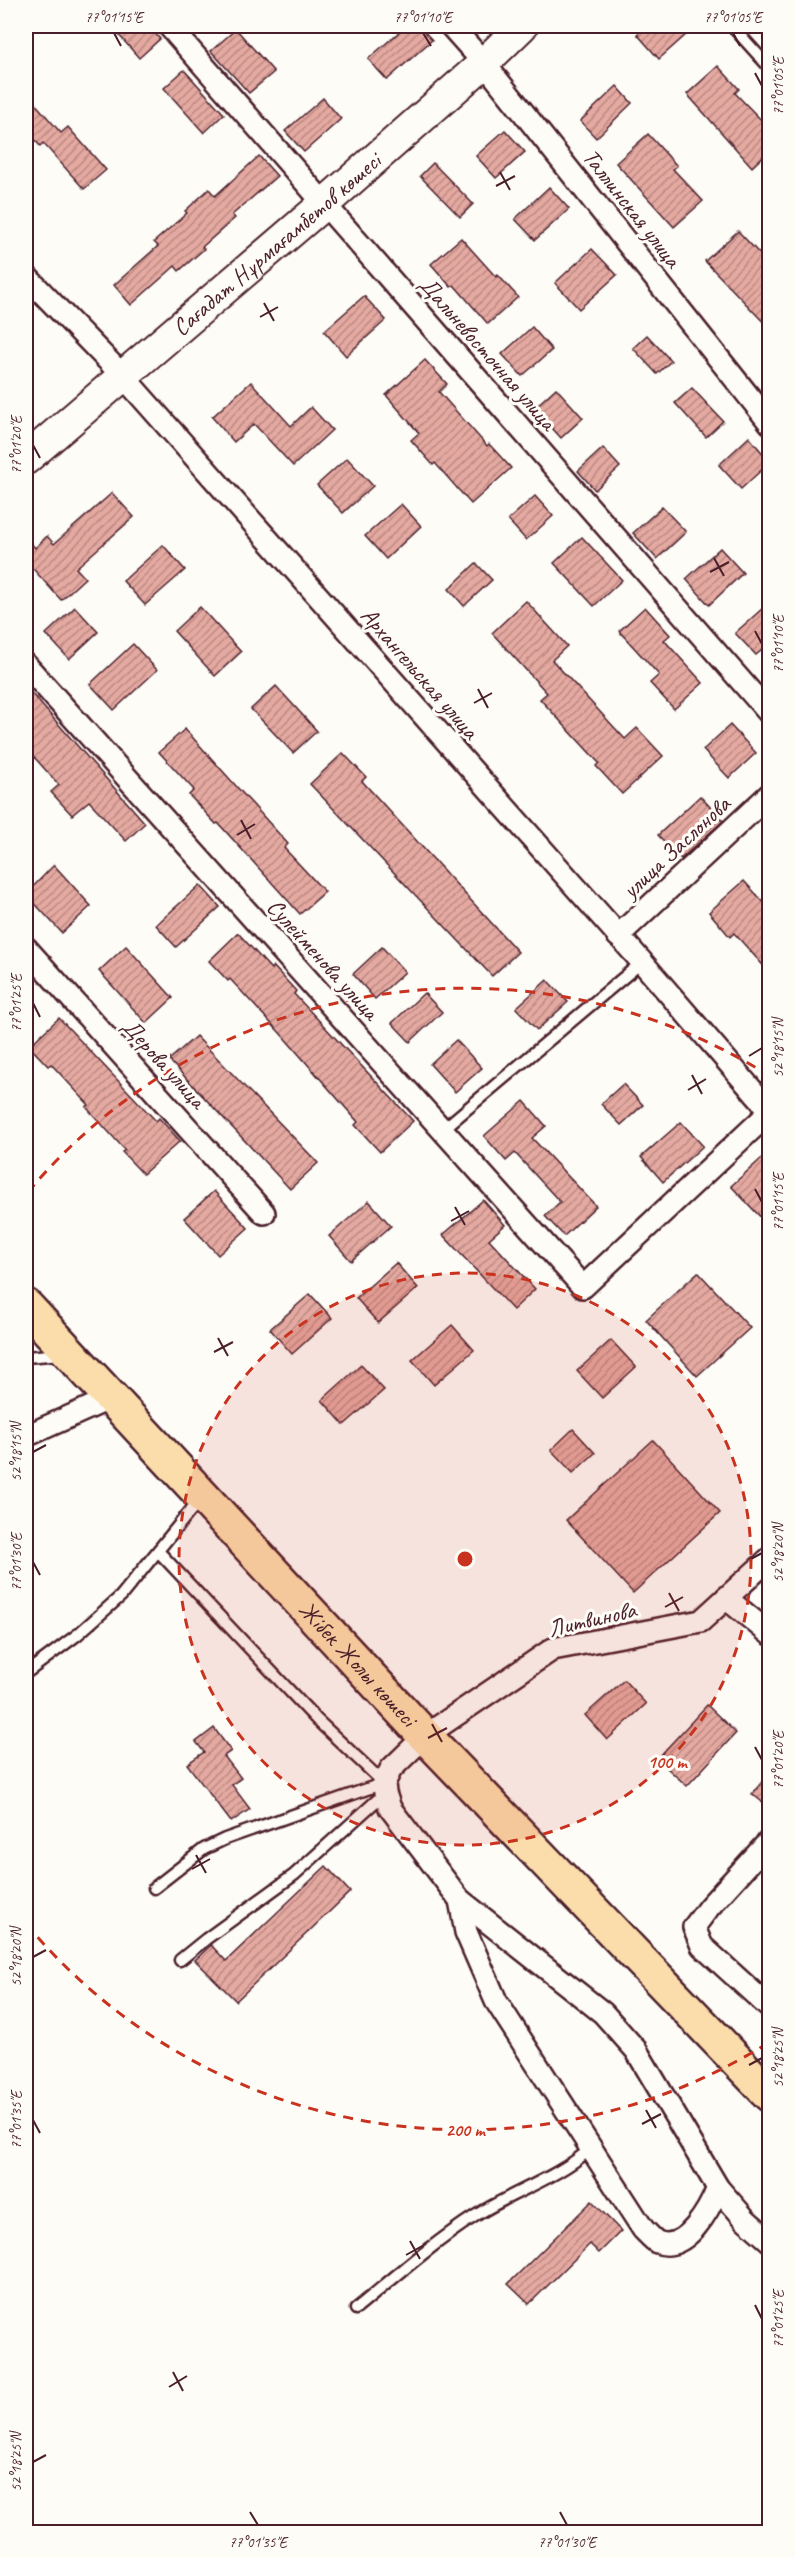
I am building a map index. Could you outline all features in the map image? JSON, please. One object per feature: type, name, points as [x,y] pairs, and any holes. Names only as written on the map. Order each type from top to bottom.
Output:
[{"type":"highway","name":"Жібек Жолы көшесі","points":[[26,1306],[424,1736],[770,2095]]},
{"type":"main road","name":"Сағадат Нұрмағамбетов көшесі","points":[[26,459],[324,204],[484,63],[522,26]]},
{"type":"street","name":"Дальневосточная улица","points":[[169,26],[770,714]]},
{"type":"street","name":"Таллинская улица","points":[[451,26],[484,63],[770,423]]},
{"type":"street","name":"Архангельская улица","points":[[26,276],[123,376],[642,962],[770,1111]]},
{"type":"street","name":"Сулейменова улица","points":[[26,665],[583,1287],[770,1111]]},
{"type":"street","name":"улица Заслонова","points":[[618,936],[770,794]]},
{"type":"street","name":"Дерова улица","points":[[26,948],[264,1213]]},
{"type":"street","points":[[26,1436],[111,1398]]},
{"type":"street","name":"Литвинова","points":[[385,1788],[391,1769],[424,1736],[553,1650],[701,1621],[770,1558]]},
{"type":"street","points":[[726,1599],[770,1634]]},
{"type":"street","points":[[385,1788],[390,1808],[460,1900],[603,2013],[636,2050],[718,2188],[746,2220],[770,2241]]},
{"type":"street","points":[[770,1840],[709,1907],[694,1927],[702,1946],[770,2008]]},
{"type":"street","points":[[460,1900],[466,1932],[496,2001],[643,2229],[655,2241],[666,2244],[675,2243],[692,2230],[708,2212],[718,2188]]},
{"type":"lane","points":[[732,26],[770,68]]},
{"type":"lane","points":[[442,1130],[642,962]]},
{"type":"lane","points":[[26,1357],[70,1353]]},
{"type":"lane","points":[[26,1672],[77,1635],[121,1596],[202,1497]]},
{"type":"lane","points":[[158,1551],[385,1788]]},
{"type":"lane","points":[[154,1888],[204,1849],[225,1839],[385,1788]]},
{"type":"lane","points":[[180,1960],[294,1875],[385,1788]]},
{"type":"lane","points":[[356,2309],[432,2246],[476,2216],[560,2170],[590,2149]]},
{"type":"building","points":[[111,26],[148,26],[160,39],[139,58]]},
{"type":"building","points":[[406,26],[419,26],[432,40],[387,80],[368,59]]},
{"type":"building","points":[[647,26],[696,26],[659,59],[637,34]]},
{"type":"building","points":[[236,29],[274,72],[249,93],[211,51]]},
{"type":"building","points":[[718,66],[739,89],[735,93],[770,129],[770,150],[752,167],[687,94]]},
{"type":"building","points":[[184,70],[224,114],[204,133],[164,88]]},
{"type":"building","points":[[617,86],[632,103],[596,138],[580,121]]},
{"type":"building","points":[[26,93],[61,133],[68,127],[106,170],[84,189],[43,143],[40,146],[26,130]]},
{"type":"building","points":[[323,98],[341,119],[304,152],[285,131]]},
{"type":"building","points":[[505,130],[525,152],[496,178],[476,156]]},
{"type":"building","points":[[648,134],[677,166],[673,169],[703,201],[674,227],[616,163]]},
{"type":"building","points":[[259,156],[277,176],[232,215],[235,218],[202,247],[204,249],[179,271],[175,266],[131,305],[114,285],[158,246],[154,242],[187,213],[185,211],[209,189],[215,196]]},
{"type":"building","points":[[433,163],[473,204],[460,217],[420,176]]},
{"type":"building","points":[[549,187],[569,209],[535,240],[515,219]]},
{"type":"building","points":[[738,231],[770,265],[770,329],[705,261]]},
{"type":"building","points":[[461,238],[496,277],[498,275],[518,297],[488,324],[454,285],[451,287],[431,264]]},
{"type":"building","points":[[592,249],[617,275],[579,309],[555,283]]},
{"type":"building","points":[[364,296],[386,320],[346,356],[324,331]]},
{"type":"building","points":[[532,327],[552,350],[522,376],[502,354]]},
{"type":"building","points":[[647,335],[671,361],[657,374],[633,348]]},
{"type":"building","points":[[425,360],[447,384],[439,392],[487,446],[489,444],[511,468],[471,504],[411,440],[419,433],[386,395]]},
{"type":"building","points":[[251,382],[291,426],[311,407],[332,430],[293,466],[254,424],[234,442],[212,417]]},
{"type":"building","points":[[556,388],[583,418],[561,438],[534,408]]},
{"type":"building","points":[[692,388],[723,421],[706,437],[675,403]]},
{"type":"building","points":[[749,437],[770,462],[741,489],[719,465]]},
{"type":"building","points":[[603,448],[620,467],[595,490],[578,471]]},
{"type":"building","points":[[347,458],[373,486],[343,513],[317,485]]},
{"type":"building","points":[[112,493],[134,517],[76,568],[85,578],[61,600],[26,561],[26,537],[35,548],[47,536],[54,544]]},
{"type":"building","points":[[535,496],[553,516],[526,540],[508,520]]},
{"type":"building","points":[[401,504],[421,526],[386,559],[365,536]]},
{"type":"building","points":[[662,507],[686,532],[657,559],[633,533]]},
{"type":"building","points":[[582,537],[622,580],[594,606],[554,563]]},
{"type":"building","points":[[163,545],[185,570],[145,605],[123,581]]},
{"type":"building","points":[[720,548],[743,573],[709,605],[686,579]]},
{"type":"building","points":[[476,563],[492,580],[464,606],[449,589]]},
{"type":"building","points":[[526,601],[567,646],[552,660],[625,739],[637,728],[663,756],[622,794],[596,766],[599,763],[540,699],[547,693],[492,633]]},
{"type":"building","points":[[75,607],[98,632],[69,659],[46,634]]},
{"type":"building","points":[[200,607],[241,652],[215,676],[174,631]]},
{"type":"building","points":[[645,607],[670,635],[664,640],[703,683],[674,709],[650,683],[659,675],[619,631]]},
{"type":"building","points":[[763,608],[770,615],[770,643],[756,655],[735,633]]},
{"type":"building","points":[[133,644],[157,670],[114,710],[90,684]]},
{"type":"building","points":[[276,686],[317,731],[293,753],[251,709]]},
{"type":"building","points":[[26,687],[145,823],[126,841],[89,801],[72,815],[51,792],[59,785],[26,748]]},
{"type":"building","points":[[730,725],[756,753],[729,778],[703,750]]},
{"type":"building","points":[[185,729],[288,844],[284,848],[325,892],[300,914],[218,823],[216,824],[189,795],[194,790],[159,752]]},
{"type":"building","points":[[343,753],[366,777],[362,781],[518,952],[492,976],[310,784]]},
{"type":"building","points":[[700,796],[723,821],[681,859],[658,835]]},
{"type":"building","points":[[54,865],[91,906],[62,933],[26,894]]},
{"type":"building","points":[[744,881],[770,909],[770,973],[734,933],[730,937],[709,912]]},
{"type":"building","points":[[200,885],[220,907],[176,947],[156,925]]},
{"type":"building","points":[[238,933],[271,969],[273,966],[296,991],[294,994],[413,1121],[380,1152],[355,1125],[358,1122],[281,1034],[230,979],[228,981],[209,961]]},
{"type":"building","points":[[126,946],[173,998],[146,1023],[99,971]]},
{"type":"building","points":[[382,947],[405,972],[375,999],[353,974]]},
{"type":"building","points":[[547,980],[568,1002],[537,1030],[516,1008]]},
{"type":"building","points":[[424,993],[442,1012],[410,1042],[392,1023]]},
{"type":"building","points":[[59,1018],[156,1121],[159,1118],[180,1141],[143,1174],[122,1152],[125,1150],[86,1107],[89,1105],[51,1064],[48,1066],[29,1046]]},
{"type":"building","points":[[196,1036],[318,1163],[290,1189],[169,1060]]},
{"type":"building","points":[[456,1040],[482,1068],[455,1092],[430,1064]]},
{"type":"building","points":[[623,1084],[643,1105],[621,1125],[601,1104]]},
{"type":"building","points":[[524,1101],[546,1126],[532,1138],[596,1206],[564,1236],[545,1216],[560,1202],[515,1153],[506,1161],[484,1136]]},
{"type":"building","points":[[681,1122],[703,1146],[663,1182],[641,1157]]},
{"type":"building","points":[[770,1151],[770,1227],[731,1186]]},
{"type":"building","points":[[214,1191],[248,1228],[218,1255],[184,1218]]},
{"type":"building","points":[[483,1200],[505,1225],[489,1239],[535,1289],[513,1310],[443,1235]]},
{"type":"building","points":[[369,1201],[391,1226],[351,1261],[329,1236]]},
{"type":"building","points":[[396,1263],[418,1288],[378,1323],[356,1298]]},
{"type":"building","points":[[698,1272],[750,1328],[697,1376],[646,1320]]},
{"type":"building","points":[[310,1294],[332,1318],[292,1354],[270,1329]]},
{"type":"building","points":[[452,1325],[474,1350],[434,1385],[412,1360]]},
{"type":"building","points":[[611,1340],[636,1367],[602,1398],[577,1371]]},
{"type":"building","points":[[361,1365],[384,1390],[344,1425],[322,1400]]},
{"type":"building","points":[[573,1429],[595,1453],[573,1473],[551,1450]]},
{"type":"building","points":[[653,1440],[720,1513],[633,1593],[566,1520]]},
{"type":"building","points":[[624,1680],[646,1704],[607,1740],[585,1715]]},
{"type":"building","points":[[707,1705],[736,1733],[687,1786],[657,1759]]},
{"type":"building","points":[[214,1728],[231,1751],[224,1756],[241,1778],[232,1785],[250,1809],[231,1822],[187,1764],[204,1752],[196,1742]]},
{"type":"building","points":[[770,1772],[770,1808],[752,1794]]},
{"type":"building","points":[[326,1866],[350,1892],[236,2001],[195,1960],[211,1945],[226,1961]]},
{"type":"building","points":[[592,2201],[621,2231],[599,2253],[590,2244],[529,2304],[508,2284]]}]
